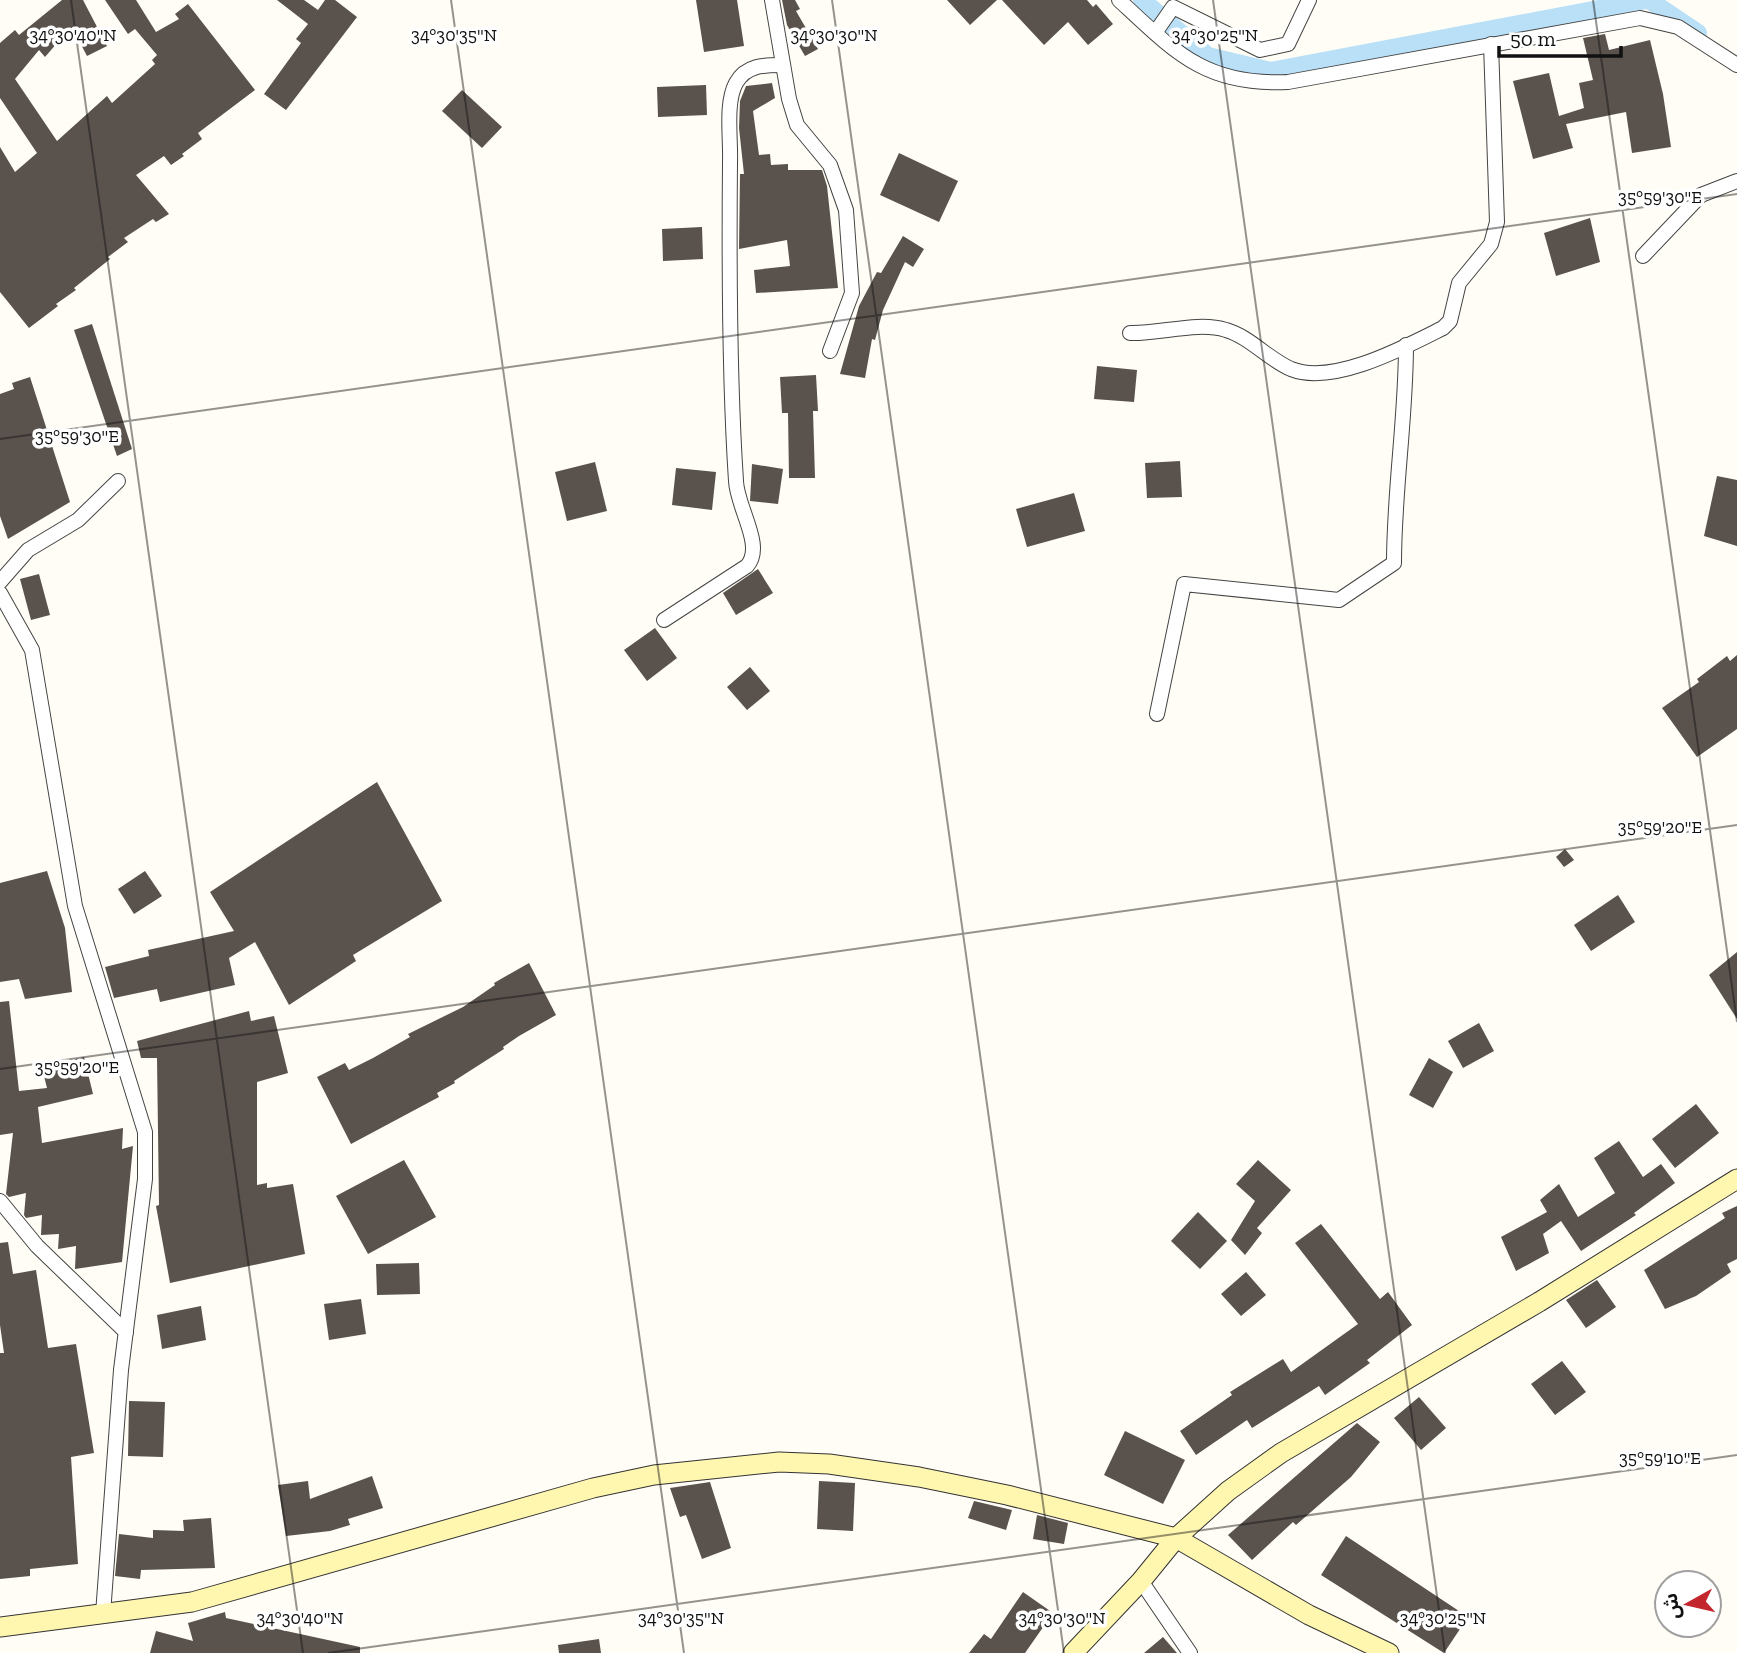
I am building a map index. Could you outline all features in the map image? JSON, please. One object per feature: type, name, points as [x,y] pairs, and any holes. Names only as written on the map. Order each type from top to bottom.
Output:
[{"type":"street","points":[[772,0],[782,65],[797,125],[830,165],[846,210],[852,293],[830,351]]},
{"type":"street","points":[[1119,0],[1184,58],[1204,70],[1262,83],[1288,82],[1640,18],[1678,27],[1737,65]]},
{"type":"street","points":[[1155,33],[1173,7],[1260,50],[1288,44],[1309,0]]},
{"type":"street","points":[[1130,332],[1212,328],[1228,330],[1293,370],[1319,374],[1352,368],[1443,328],[1450,321],[1459,283],[1491,244],[1497,222],[1492,44]]},
{"type":"street","points":[[664,620],[747,566],[754,558],[755,546],[736,485],[730,213],[731,107],[734,85],[743,73],[759,65],[782,65]]},
{"type":"street","points":[[1643,256],[1701,195],[1737,181]]},
{"type":"street","points":[[1157,714],[1184,584],[1339,600],[1394,563],[1394,518],[1406,386],[1406,345]]},
{"type":"street","points":[[0,582],[28,550],[78,520],[118,481]]},
{"type":"street","points":[[0,593],[32,650],[75,906],[145,1132],[145,1180],[116,1420],[103,1614]]},
{"type":"street","points":[[1073,1653],[1141,1581],[1176,1538],[1228,1491],[1281,1453],[1539,1303],[1737,1180]]},
{"type":"street","points":[[0,1200],[37,1246],[127,1332]]},
{"type":"street","points":[[0,1628],[192,1602],[593,1488],[654,1475],[779,1462],[829,1464],[919,1477],[1007,1495],[1176,1538],[1309,1615],[1389,1653]]},
{"type":"street","points":[[1141,1581],[1190,1653]]},
{"type":"building","points":[[62,0],[83,0],[107,46],[87,56],[74,31],[61,46],[58,42],[45,57],[39,50],[15,79],[57,141],[107,96],[112,103],[155,64],[152,60],[157,55],[135,29],[128,34],[105,0],[136,0],[156,32],[179,19],[175,14],[188,4],[255,90],[198,133],[202,139],[182,154],[184,156],[171,165],[164,156],[136,175],[169,214],[156,222],[153,219],[124,238],[128,242],[74,288],[76,290],[56,304],[58,306],[29,328],[0,292],[0,147],[15,172],[37,153],[0,98],[0,43],[15,30],[19,35]]},
{"type":"building","points":[[277,0],[304,0],[318,10],[325,0],[335,0],[357,17],[286,110],[264,94],[301,43],[296,39],[308,24]]},
{"type":"building","points":[[696,0],[737,0],[744,46],[704,52]]},
{"type":"building","points":[[782,0],[795,0],[800,9],[796,11],[818,49],[805,56],[787,25]]},
{"type":"building","points":[[947,0],[997,0],[970,25]]},
{"type":"building","points":[[1002,0],[1087,0],[1093,7],[1096,4],[1113,24],[1088,45],[1068,22],[1044,45]]},
{"type":"building","points":[[1605,34],[1609,50],[1650,40],[1663,94],[1671,147],[1632,153],[1626,112],[1566,124],[1573,148],[1533,159],[1513,81],[1549,73],[1559,116],[1584,108],[1579,83],[1593,80],[1583,38]]},
{"type":"building","points":[[772,83],[775,98],[753,111],[759,155],[770,154],[771,165],[788,164],[788,170],[822,170],[827,186],[838,288],[756,293],[754,270],[790,266],[787,240],[739,249],[740,174],[744,174],[739,128],[740,101],[746,86]]},
{"type":"building","points":[[706,85],[707,115],[658,117],[657,87]]},
{"type":"building","points":[[462,90],[502,127],[482,148],[442,111]]},
{"type":"building","points":[[899,153],[958,181],[939,222],[880,195]]},
{"type":"building","points":[[1590,218],[1600,262],[1556,276],[1544,233]]},
{"type":"building","points":[[702,227],[703,259],[663,261],[662,229]]},
{"type":"building","points":[[903,236],[924,249],[913,267],[905,262],[883,310],[875,340],[872,339],[865,378],[840,374],[859,306],[877,272],[881,273]]},
{"type":"building","points":[[92,324],[132,449],[117,456],[74,330]]},
{"type":"building","points":[[1097,366],[1137,370],[1134,402],[1094,399]]},
{"type":"building","points":[[816,375],[818,411],[813,411],[815,478],[789,478],[788,413],[782,413],[780,377]]},
{"type":"building","points":[[30,377],[70,502],[8,539],[0,516],[0,394],[14,389],[12,383]]},
{"type":"building","points":[[1180,461],[1182,497],[1147,498],[1145,463]]},
{"type":"building","points":[[595,462],[607,511],[567,521],[555,472]]},
{"type":"building","points":[[752,464],[783,469],[778,504],[750,501]]},
{"type":"building","points":[[676,468],[716,472],[712,510],[672,505]]},
{"type":"building","points":[[1717,476],[1737,480],[1737,546],[1704,536]]},
{"type":"building","points":[[1074,493],[1085,531],[1027,547],[1016,509]]},
{"type":"building","points":[[758,569],[773,593],[736,615],[723,593]]},
{"type":"building","points":[[39,574],[50,615],[31,620],[20,579]]},
{"type":"building","points":[[655,628],[677,658],[647,681],[624,650]]},
{"type":"building","points":[[1737,655],[1737,729],[1697,757],[1662,708],[1699,682],[1697,679],[1727,656],[1730,661]]},
{"type":"building","points":[[750,667],[770,691],[747,710],[727,687]]},
{"type":"building","points":[[377,782],[442,901],[353,955],[356,961],[289,1005],[255,942],[229,958],[235,985],[160,1002],[157,989],[114,998],[105,967],[149,956],[148,950],[234,931],[210,892]]},
{"type":"building","points":[[1565,849],[1574,860],[1564,867],[1556,857]]},
{"type":"building","points":[[47,871],[65,928],[72,992],[25,999],[19,979],[0,982],[0,883]]},
{"type":"building","points":[[145,871],[162,896],[134,914],[118,889]]},
{"type":"building","points":[[1618,895],[1635,922],[1591,951],[1574,925]]},
{"type":"building","points":[[1737,952],[1737,1019],[1709,975]]},
{"type":"building","points":[[529,963],[556,1015],[519,1036],[503,1047],[504,1049],[454,1081],[455,1083],[437,1093],[439,1097],[351,1144],[317,1077],[345,1063],[349,1070],[373,1058],[410,1037],[408,1034],[463,1007],[495,985],[494,983]]},
{"type":"building","points":[[9,1001],[19,1091],[47,1088],[42,1068],[84,1057],[93,1094],[38,1107],[42,1143],[123,1128],[122,1149],[133,1146],[122,1262],[75,1269],[76,1246],[58,1249],[59,1234],[41,1235],[42,1215],[26,1218],[24,1215],[26,1193],[9,1197],[6,1194],[13,1133],[0,1135],[0,1002]]},
{"type":"building","points":[[249,1011],[251,1021],[274,1016],[288,1073],[257,1082],[257,1185],[267,1183],[267,1188],[293,1184],[305,1254],[170,1283],[156,1206],[159,1205],[157,1058],[141,1058],[137,1041]]},
{"type":"building","points":[[1479,1023],[1494,1051],[1463,1068],[1448,1041]]},
{"type":"building","points":[[1429,1058],[1453,1072],[1433,1108],[1409,1095]]},
{"type":"building","points":[[1696,1104],[1719,1133],[1675,1168],[1652,1139]]},
{"type":"building","points":[[1619,1141],[1643,1177],[1661,1164],[1675,1183],[1634,1213],[1636,1215],[1581,1251],[1561,1221],[1543,1234],[1549,1253],[1516,1271],[1501,1237],[1547,1212],[1540,1200],[1559,1184],[1578,1217],[1615,1193],[1594,1158]]},
{"type":"building","points":[[404,1160],[436,1217],[368,1254],[336,1196]]},
{"type":"building","points":[[1258,1160],[1291,1190],[1257,1228],[1262,1233],[1245,1255],[1231,1240],[1255,1201],[1236,1184]]},
{"type":"building","points":[[1737,1206],[1737,1259],[1727,1264],[1731,1272],[1696,1296],[1665,1309],[1644,1270],[1725,1218],[1722,1213]]},
{"type":"building","points":[[1198,1212],[1227,1241],[1200,1269],[1171,1241]]},
{"type":"building","points":[[1321,1224],[1380,1299],[1388,1292],[1412,1325],[1367,1360],[1370,1363],[1325,1395],[1319,1386],[1252,1428],[1247,1420],[1196,1455],[1180,1431],[1232,1395],[1230,1392],[1283,1359],[1291,1372],[1358,1324],[1295,1243]]},
{"type":"building","points":[[8,1242],[13,1274],[36,1270],[48,1348],[76,1344],[94,1453],[71,1457],[78,1564],[30,1569],[30,1576],[0,1579],[0,1353],[4,1353],[0,1325],[0,1243]]},
{"type":"building","points":[[419,1263],[420,1294],[377,1295],[376,1264]]},
{"type":"building","points":[[1246,1272],[1266,1295],[1241,1316],[1221,1294]]},
{"type":"building","points":[[1597,1280],[1616,1307],[1586,1328],[1566,1300]]},
{"type":"building","points":[[361,1299],[366,1334],[329,1340],[324,1304]]},
{"type":"building","points":[[201,1306],[206,1340],[162,1349],[157,1315]]},
{"type":"building","points":[[1562,1361],[1586,1392],[1555,1415],[1531,1384]]},
{"type":"building","points":[[1419,1397],[1446,1428],[1421,1450],[1394,1418]]},
{"type":"building","points":[[129,1401],[165,1402],[163,1457],[128,1456]]},
{"type":"building","points":[[1357,1423],[1380,1442],[1351,1477],[1296,1525],[1293,1522],[1252,1560],[1228,1535]]},
{"type":"building","points":[[1125,1431],[1185,1460],[1163,1504],[1104,1475]]},
{"type":"building","points":[[372,1476],[383,1508],[348,1519],[350,1525],[330,1531],[286,1536],[278,1485],[308,1481],[310,1499]]},
{"type":"building","points":[[819,1481],[855,1483],[853,1531],[817,1529]]},
{"type":"building","points":[[710,1482],[731,1548],[702,1559],[686,1515],[680,1517],[670,1488]]},
{"type":"building","points":[[974,1501],[1012,1510],[1006,1530],[968,1518]]},
{"type":"building","points":[[1037,1515],[1068,1523],[1064,1544],[1033,1539]]},
{"type":"building","points":[[211,1518],[215,1568],[141,1570],[140,1579],[115,1576],[119,1534],[153,1538],[153,1530],[184,1531],[183,1520]]},
{"type":"building","points":[[1346,1536],[1468,1617],[1444,1653],[1321,1575]]},
{"type":"building","points":[[1023,1592],[1053,1613],[1025,1653],[969,1653],[984,1634],[991,1639]]},
{"type":"building","points":[[225,1612],[226,1618],[360,1647],[360,1653],[150,1653],[156,1631],[193,1641],[188,1623]]},
{"type":"building","points":[[1163,1637],[1177,1653],[1144,1653]]},
{"type":"building","points":[[599,1639],[601,1653],[559,1653],[558,1645]]},
{"type":"waterway","points":[[1142,0],[1208,56],[1271,71],[1646,0]]},
{"type":"waterway","points":[[1649,0],[1698,33]]}]
